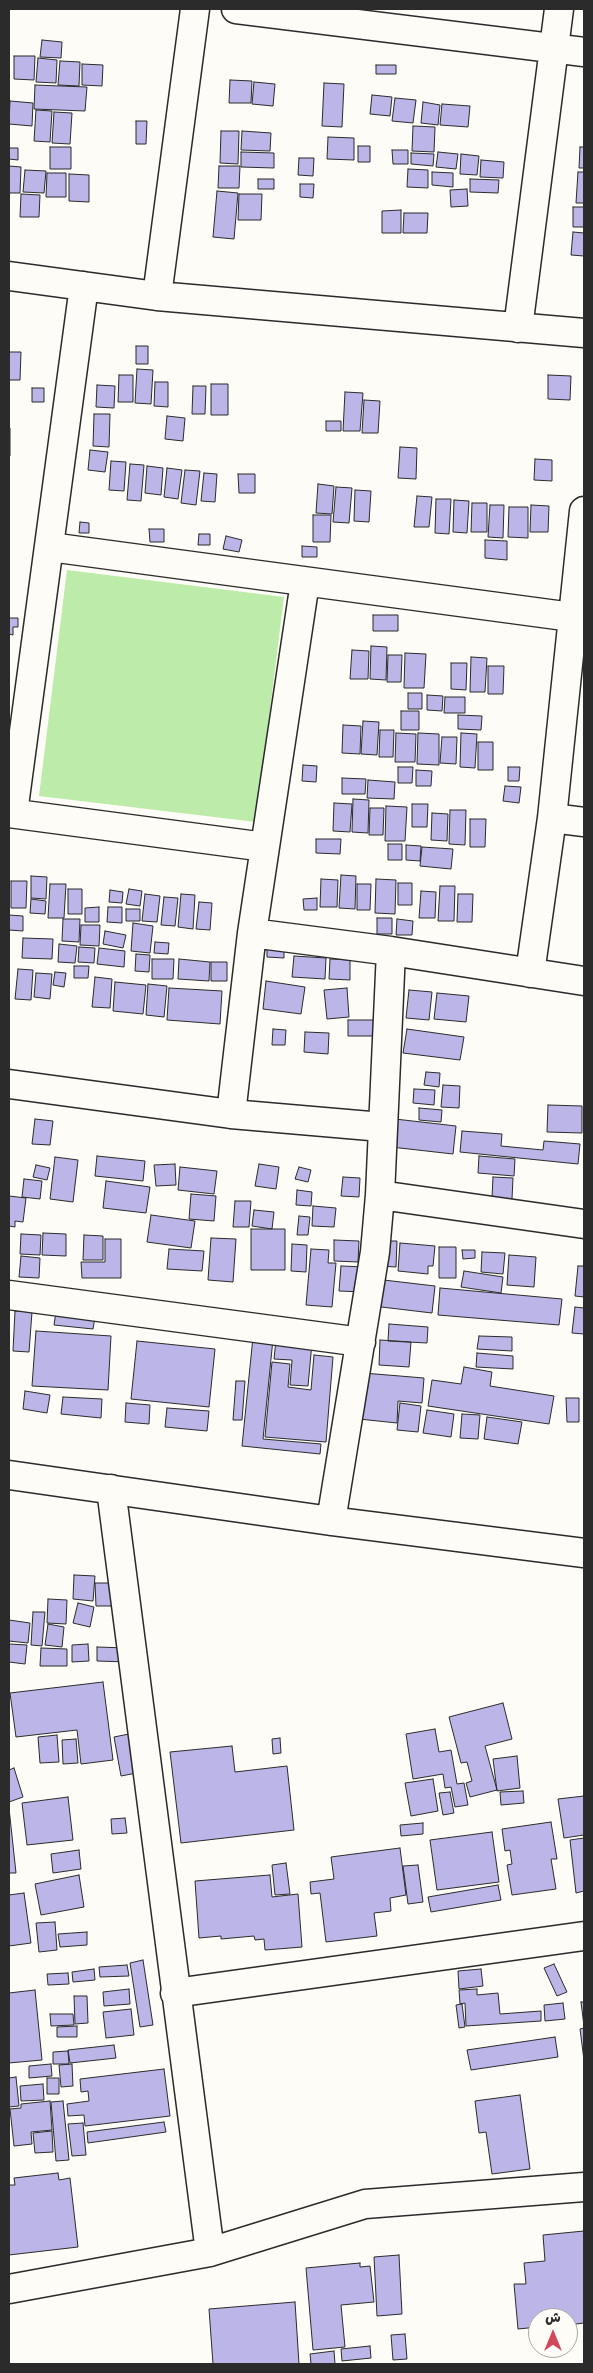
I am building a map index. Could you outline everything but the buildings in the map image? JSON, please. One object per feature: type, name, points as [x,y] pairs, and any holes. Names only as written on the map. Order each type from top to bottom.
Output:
[{"type":"street","points":[[157,296],[195,9]]},
{"type":"street","points":[[236,9],[584,52]]},
{"type":"street","points":[[518,328],[559,9]]},
{"type":"street","points":[[9,276],[157,296],[584,334]]},
{"type":"street","points":[[84,286],[50,547],[11,813],[265,847]]},
{"type":"street","points":[[530,973],[552,818],[572,617],[581,568],[584,510]]},
{"type":"street","points":[[50,547],[572,617]]},
{"type":"street","points":[[231,1114],[252,933],[305,582]]},
{"type":"street","points":[[552,818],[584,822]]},
{"type":"street","points":[[252,933],[391,951],[584,981]]},
{"type":"street","points":[[331,1521],[362,1342],[375,1252],[380,1195],[391,951]]},
{"type":"street","points":[[9,1084],[231,1114],[382,1127]]},
{"type":"street","points":[[380,1195],[584,1224]]},
{"type":"street","points":[[9,1295],[362,1342]]},
{"type":"street","points":[[9,1476],[331,1521],[584,1553]]},
{"type":"street","points":[[111,1489],[210,2252]]},
{"type":"street","points":[[175,1993],[584,1936]]},
{"type":"street","points":[[9,2289],[210,2252],[365,2204],[584,2187]]},
{"type":"green space","points":[[67,570],[284,597],[256,822],[39,796]]}]
